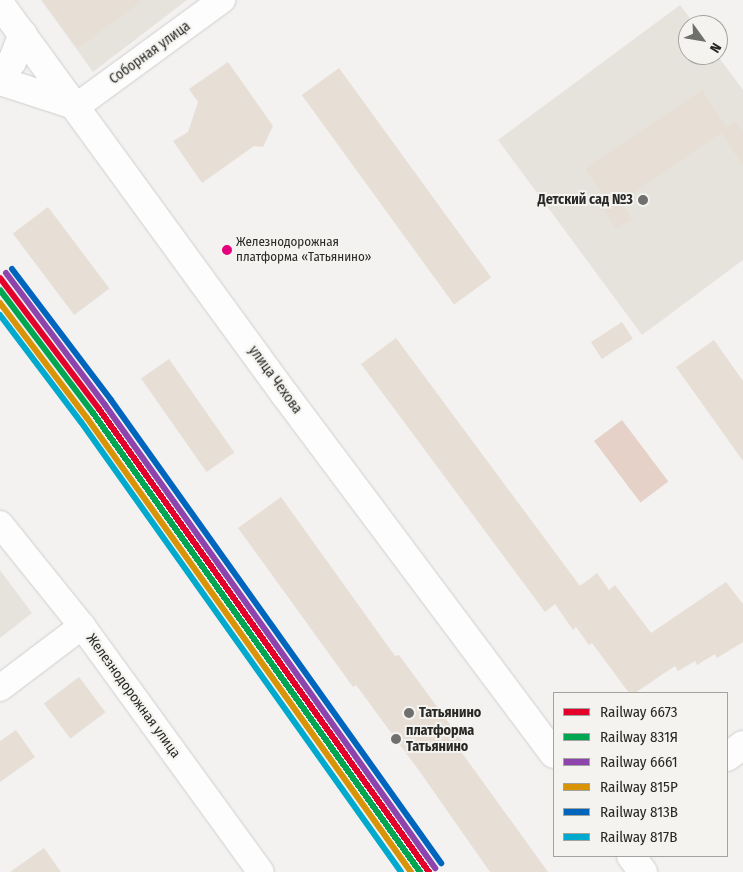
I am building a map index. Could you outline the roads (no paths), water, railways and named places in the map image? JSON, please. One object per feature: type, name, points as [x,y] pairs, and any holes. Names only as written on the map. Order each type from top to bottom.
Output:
[{"type":"street","name":"Соборная улица","points":[[77,106],[222,0]]},
{"type":"street","name":"улица Чехова","points":[[0,4],[77,106],[292,404],[553,753]]},
{"type":"street","points":[[0,70],[12,62],[23,34]]},
{"type":"street","points":[[0,81],[77,106]]},
{"type":"street","name":"Железнодорожная улица","points":[[0,524],[82,626],[261,872]]},
{"type":"street","points":[[0,688],[82,626]]},
{"type":"street","points":[[728,756],[743,745]]},
{"type":"street","points":[[632,857],[643,872]]},
{"type":"rail line","name":"813В","points":[[12,269],[111,400],[441,863]]},
{"type":"rail line","name":"6661","points":[[6,273],[105,405],[435,868]]},
{"type":"rail line","name":"6673","points":[[0,278],[99,409],[429,872]]},
{"type":"rail line","name":"831Я","points":[[0,290],[93,413],[420,872]]},
{"type":"rail line","name":"815Р","points":[[0,303],[87,418],[411,872]]},
{"type":"rail line","name":"817В","points":[[0,315],[81,422],[401,872]]},
{"type":"place","name":"Детский сад №3","points":[[643,200]]},
{"type":"place","name":"Железнодорожная платформа «Татьянино»","points":[[227,250]]},
{"type":"place","name":"Татьянино","points":[[409,713]]},
{"type":"place","name":"платформа Татьянино","points":[[396,739]]}]
